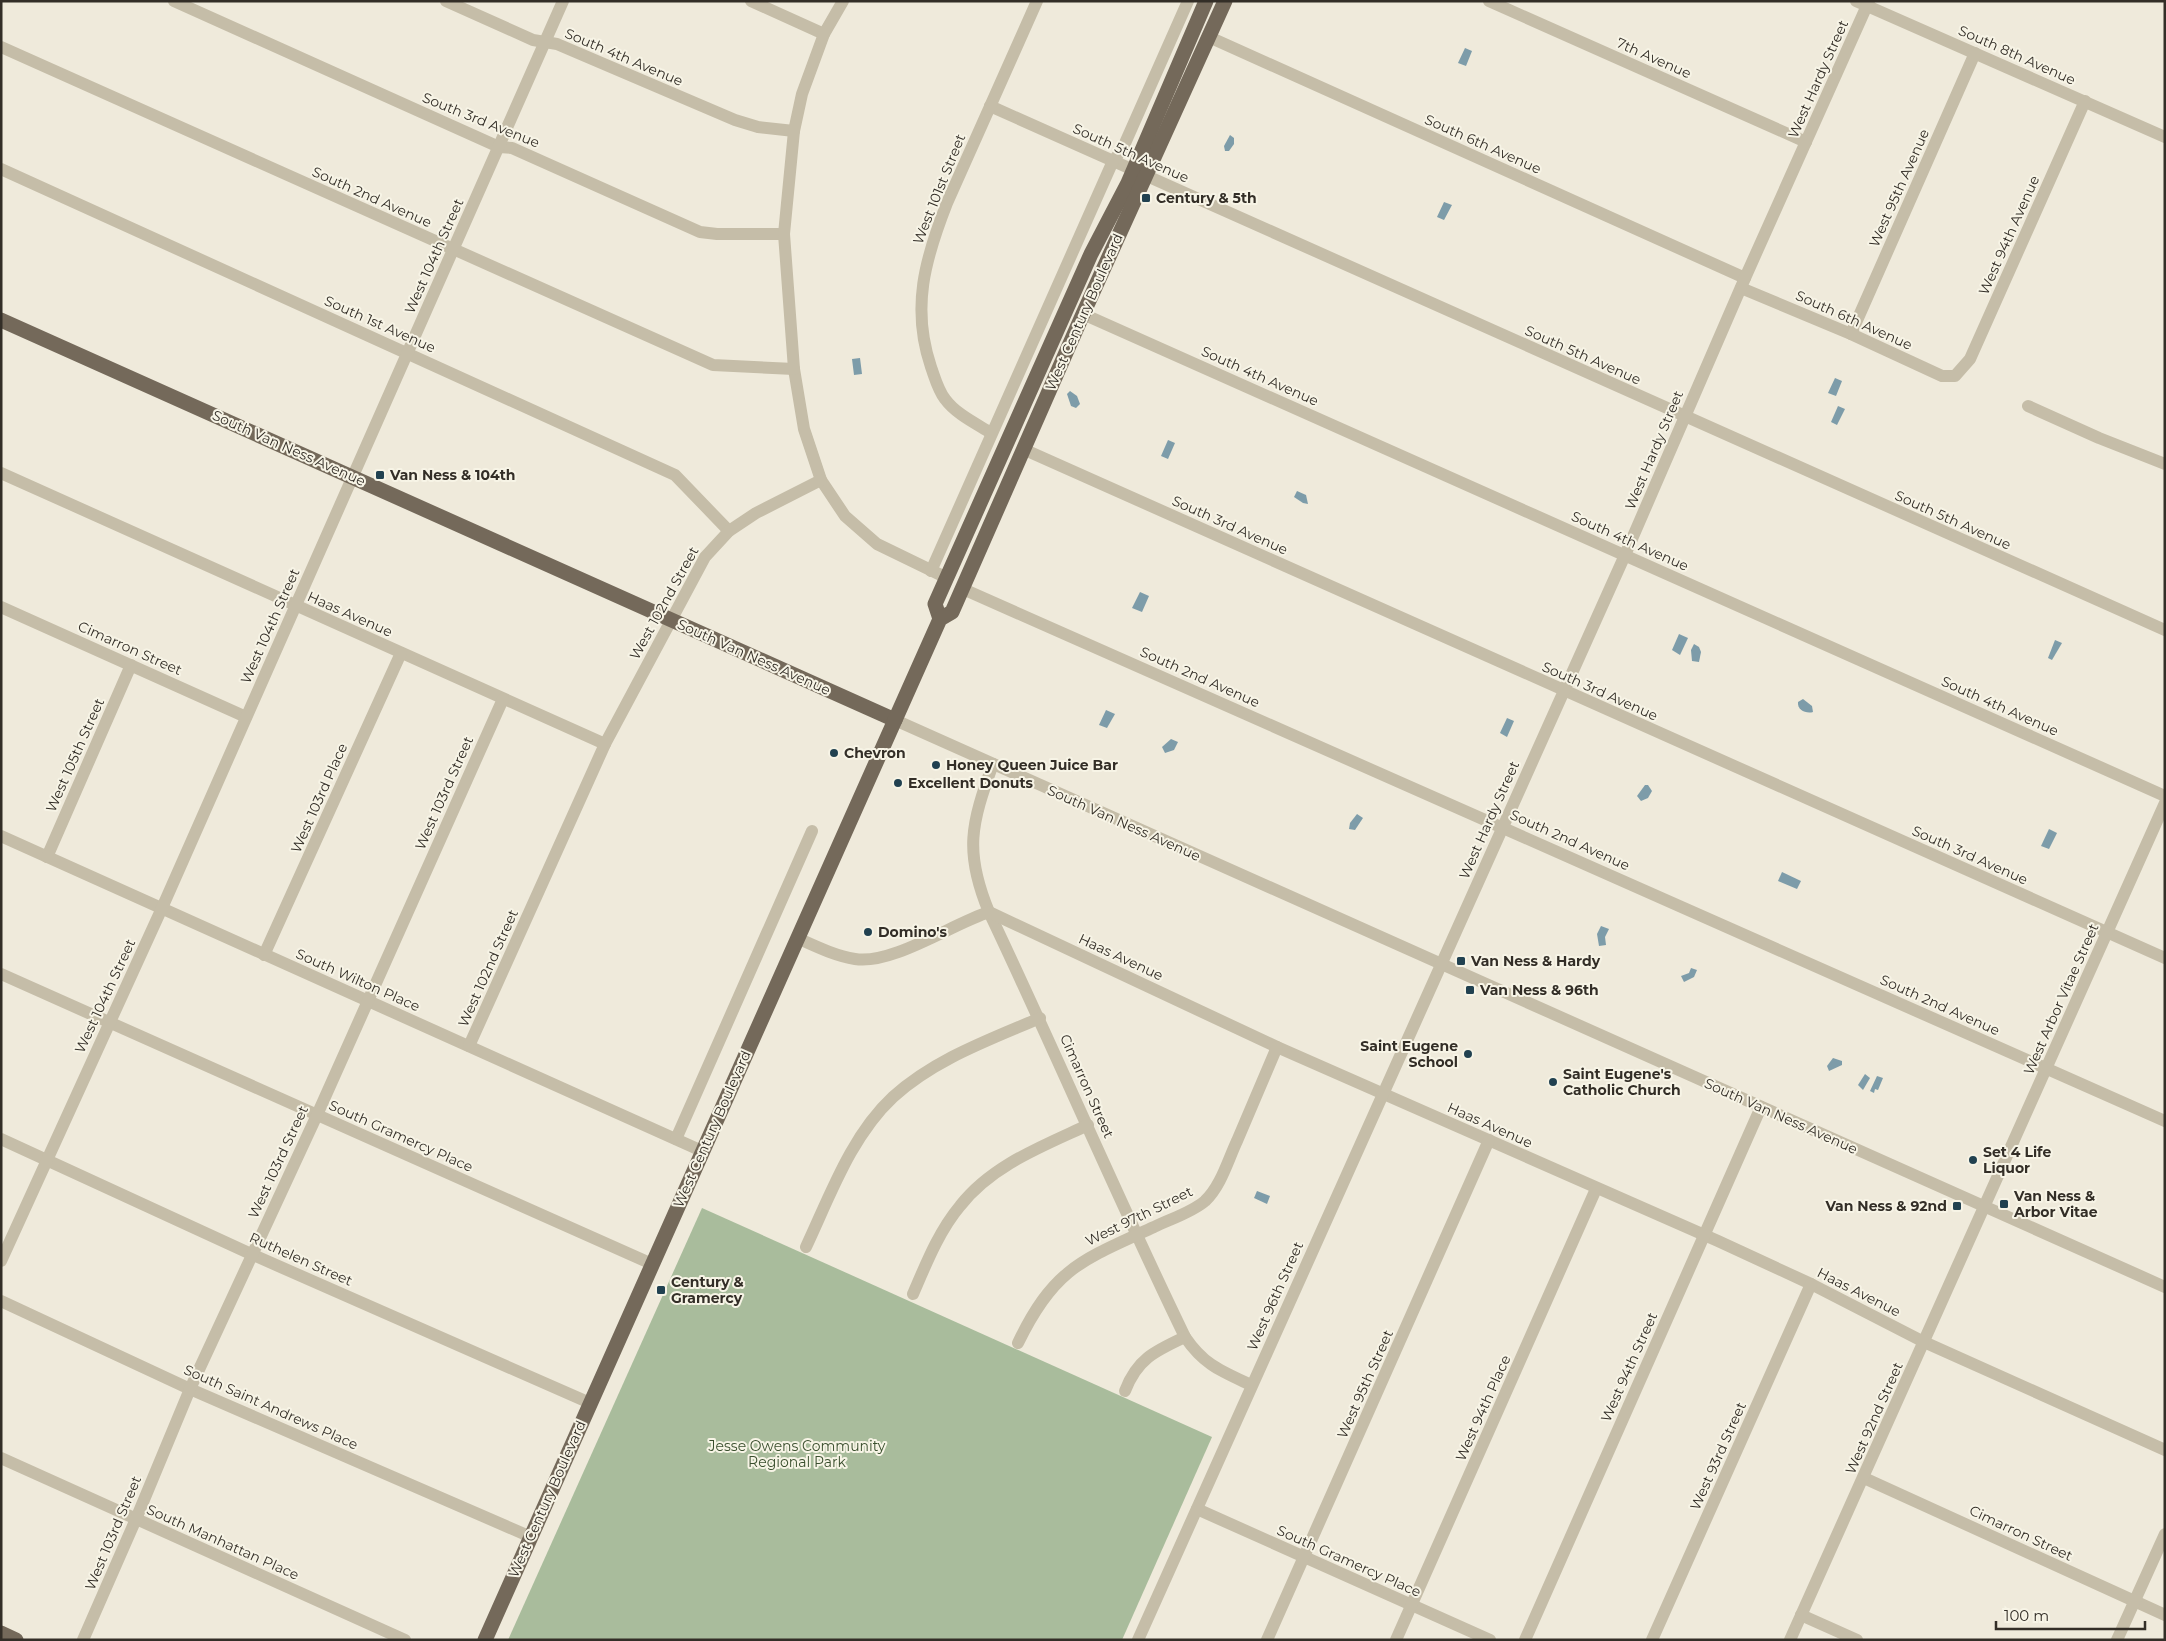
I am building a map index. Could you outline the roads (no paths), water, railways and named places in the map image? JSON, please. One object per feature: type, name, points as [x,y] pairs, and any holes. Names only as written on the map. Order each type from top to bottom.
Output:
[{"type":"main road","name":"West Century Boulevard","points":[[485,1640],[940,619],[952,612],[963,589],[1083,314],[1206,1]]},
{"type":"main road","name":"West Century Boulevard","points":[[940,619],[935,604],[1091,254],[1139,173],[1209,37],[1225,1]]},
{"type":"main road","name":"South Van Ness Avenue","points":[[1,320],[895,720]]},
{"type":"main road","points":[[1,1633],[16,1640]]},
{"type":"street","name":"South 3rd Avenue","points":[[174,1],[499,147],[512,148],[700,232],[717,234],[784,234]]},
{"type":"street","name":"South 4th Avenue","points":[[446,1],[533,40],[558,44],[734,120],[758,127],[794,132]]},
{"type":"street","name":"West 104th Street","points":[[1,1261],[162,908],[563,1]]},
{"type":"street","points":[[751,1],[824,34]]},
{"type":"street","points":[[843,1],[824,34],[802,94],[794,132],[784,234],[794,369],[804,429],[821,480],[845,516],[878,544],[947,578]]},
{"type":"street","name":"West 101st Street","points":[[991,433],[956,410],[944,398],[927,355],[923,333],[921,297],[925,265],[934,236],[1037,1]]},
{"type":"street","points":[[931,571],[1113,161],[1122,150],[1188,1]]},
{"type":"street","name":"7th Avenue","points":[[1489,1],[1806,142]]},
{"type":"street","name":"West Hardy Street","points":[[1440,965],[1625,555],[1684,416],[1806,142],[1864,3]]},
{"type":"street","name":"South 8th Avenue","points":[[1864,3],[2165,137]]},
{"type":"street","name":"South 6th Avenue","points":[[1209,37],[1942,376],[1955,376]]},
{"type":"street","name":"South 2nd Avenue","points":[[1,47],[713,365],[794,369]]},
{"type":"street","name":"West 95th Avenue","points":[[1851,334],[1975,53]]},
{"type":"street","name":"West 94th Avenue","points":[[1955,376],[1970,359],[2085,102]]},
{"type":"street","name":"South 5th Avenue","points":[[990,106],[2165,630]]},
{"type":"street","name":"South 1st Avenue","points":[[1,169],[675,475],[729,531]]},
{"type":"street","name":"South 4th Avenue","points":[[1083,314],[2165,796]]},
{"type":"street","points":[[2028,406],[2099,438],[2165,464]]},
{"type":"street","name":"South 3rd Avenue","points":[[1023,449],[2165,958]]},
{"type":"street","name":"Haas Avenue","points":[[1,473],[605,744]]},
{"type":"street","name":"West 102nd Street","points":[[469,1046],[605,744],[705,557],[729,531],[756,513],[821,480]]},
{"type":"street","name":"South 2nd Avenue","points":[[963,589],[2165,1121]]},
{"type":"street","name":"Cimarron Street","points":[[1,607],[246,717]]},
{"type":"street","name":"West 103rd Place","points":[[264,955],[401,653]]},
{"type":"street","name":"West 105th Street","points":[[47,857],[131,665]]},
{"type":"street","name":"West 103rd Street","points":[[83,1640],[190,1389],[317,1115],[503,699]]},
{"type":"street","name":"South Van Ness Avenue","points":[[895,720],[1440,965],[2165,1287]]},
{"type":"street","name":"Cimarron Street","points":[[993,764],[975,816],[972,842],[978,886],[1040,1018],[1136,1235],[1185,1337],[1195,1352],[1207,1364],[1251,1385]]},
{"type":"street","name":"West Arbor Vitae Street","points":[[1984,1207],[2165,803]]},
{"type":"street","name":"West Century Boulevard","points":[[676,1139],[812,831]]},
{"type":"street","name":"South Wilton Place","points":[[1,836],[702,1151]]},
{"type":"street","points":[[797,938],[854,959],[869,959],[898,952],[989,912]]},
{"type":"street","name":"Haas Avenue","points":[[989,912],[1277,1047],[1596,1189],[1704,1234],[1811,1284],[1924,1342],[2165,1450]]},
{"type":"street","name":"West 96th Street","points":[[1138,1640],[1440,965]]},
{"type":"street","name":"South Gramercy Place","points":[[1,974],[652,1264]]},
{"type":"street","points":[[806,1247],[857,1142],[892,1098],[941,1063],[1040,1018]]},
{"type":"street","name":"West 97th Street","points":[[1018,1343],[1041,1300],[1058,1280],[1076,1265],[1098,1252],[1205,1201],[1216,1187],[1277,1047]]},
{"type":"street","name":"West 94th Street","points":[[1525,1640],[1761,1107]]},
{"type":"street","points":[[913,1294],[946,1226],[960,1205],[973,1192],[1000,1169],[1028,1152],[1088,1125]]},
{"type":"street","name":"Ruthelen Street","points":[[1,1139],[251,1254],[590,1403]]},
{"type":"street","name":"West 95th Street","points":[[1267,1640],[1489,1140]]},
{"type":"street","name":"West 94th Place","points":[[1396,1640],[1596,1189]]},
{"type":"street","name":"West 92nd Street","points":[[1790,1640],[1984,1207]]},
{"type":"street","name":"West 93rd Street","points":[[1652,1640],[1811,1284]]},
{"type":"street","name":"South Saint Andrews Place","points":[[1,1301],[190,1389],[531,1537]]},
{"type":"street","points":[[1124,1391],[1138,1366],[1147,1356],[1185,1337]]},
{"type":"street","name":"South Manhattan Place","points":[[1,1458],[405,1640]]},
{"type":"street","name":"Cimarron Street","points":[[1864,1478],[2165,1615]]},
{"type":"street","name":"South Gramercy Place","points":[[1197,1509],[1490,1640]]},
{"type":"street","points":[[2118,1640],[2165,1534]]},
{"type":"street","points":[[1801,1615],[1857,1640]]},
{"type":"water","points":[[1465,48],[1472,51],[1466,66],[1458,63]]},
{"type":"water","points":[[1230,135],[1234,138],[1234,144],[1229,151],[1225,151],[1224,146]]},
{"type":"water","points":[[1444,202],[1452,205],[1444,220],[1437,217]]},
{"type":"water","points":[[860,358],[862,374],[854,375],[852,359]]},
{"type":"water","points":[[1835,378],[1842,381],[1836,396],[1828,393]]},
{"type":"water","points":[[1070,391],[1077,396],[1080,404],[1076,408],[1071,406],[1067,394]]},
{"type":"water","points":[[1838,406],[1845,409],[1837,425],[1831,422]]},
{"type":"water","points":[[1168,440],[1175,443],[1168,459],[1161,456]]},
{"type":"water","points":[[1297,491],[1306,495],[1308,504],[1294,497]]},
{"type":"water","points":[[1140,592],[1149,596],[1142,612],[1132,608]]},
{"type":"water","points":[[1679,634],[1688,638],[1680,655],[1672,650]]},
{"type":"water","points":[[2055,640],[2062,643],[2052,660],[2048,658]]},
{"type":"water","points":[[1694,644],[1699,647],[1701,652],[1699,662],[1692,661],[1691,650]]},
{"type":"water","points":[[1803,699],[1812,706],[1813,712],[1805,712],[1800,709],[1798,702]]},
{"type":"water","points":[[1106,710],[1115,714],[1107,728],[1099,725]]},
{"type":"water","points":[[1507,718],[1514,721],[1507,737],[1500,733]]},
{"type":"water","points":[[1171,739],[1178,742],[1174,750],[1165,753],[1162,747]]},
{"type":"water","points":[[1645,785],[1648,785],[1652,791],[1648,798],[1641,801],[1637,796]]},
{"type":"water","points":[[1357,814],[1363,818],[1355,830],[1349,829],[1350,823]]},
{"type":"water","points":[[2049,829],[2057,833],[2049,849],[2041,846]]},
{"type":"water","points":[[1782,872],[1801,881],[1797,889],[1778,881]]},
{"type":"water","points":[[1601,926],[1609,929],[1605,937],[1606,945],[1599,946],[1597,934]]},
{"type":"water","points":[[1691,968],[1697,970],[1694,977],[1684,982],[1681,976],[1689,973]]},
{"type":"water","points":[[1833,1058],[1842,1061],[1842,1065],[1829,1071],[1827,1066]]},
{"type":"water","points":[[1865,1074],[1870,1078],[1863,1090],[1858,1085]]},
{"type":"water","points":[[1877,1076],[1883,1078],[1878,1090],[1875,1089],[1874,1093],[1870,1091]]},
{"type":"water","points":[[1257,1191],[1270,1196],[1267,1204],[1254,1198]]},
{"type":"place","name":"Century & 5th","points":[[1146,198]]},
{"type":"place","name":"Van Ness & 104th","points":[[380,475]]},
{"type":"place","name":"Chevron","points":[[834,753]]},
{"type":"place","name":"Honey Queen Juice Bar","points":[[936,765]]},
{"type":"place","name":"Excellent Donuts","points":[[898,783]]},
{"type":"place","name":"Domino's","points":[[868,932]]},
{"type":"place","name":"Van Ness & Hardy","points":[[1461,961]]},
{"type":"place","name":"Van Ness & 96th","points":[[1470,990]]},
{"type":"place","name":"Saint Eugene School","points":[[1468,1054]]},
{"type":"place","name":"Saint Eugene's Catholic Church","points":[[1553,1082]]},
{"type":"place","name":"Set 4 Life Liquor","points":[[1973,1160]]},
{"type":"place","name":"Van Ness & Arbor Vitae","points":[[2004,1204]]},
{"type":"place","name":"Van Ness & 92nd","points":[[1957,1206]]},
{"type":"place","name":"Century & Gramercy","points":[[661,1290]]},
{"type":"park label","name":"Jesse Owens Community Regional Park","points":[[797,1454]]}]
